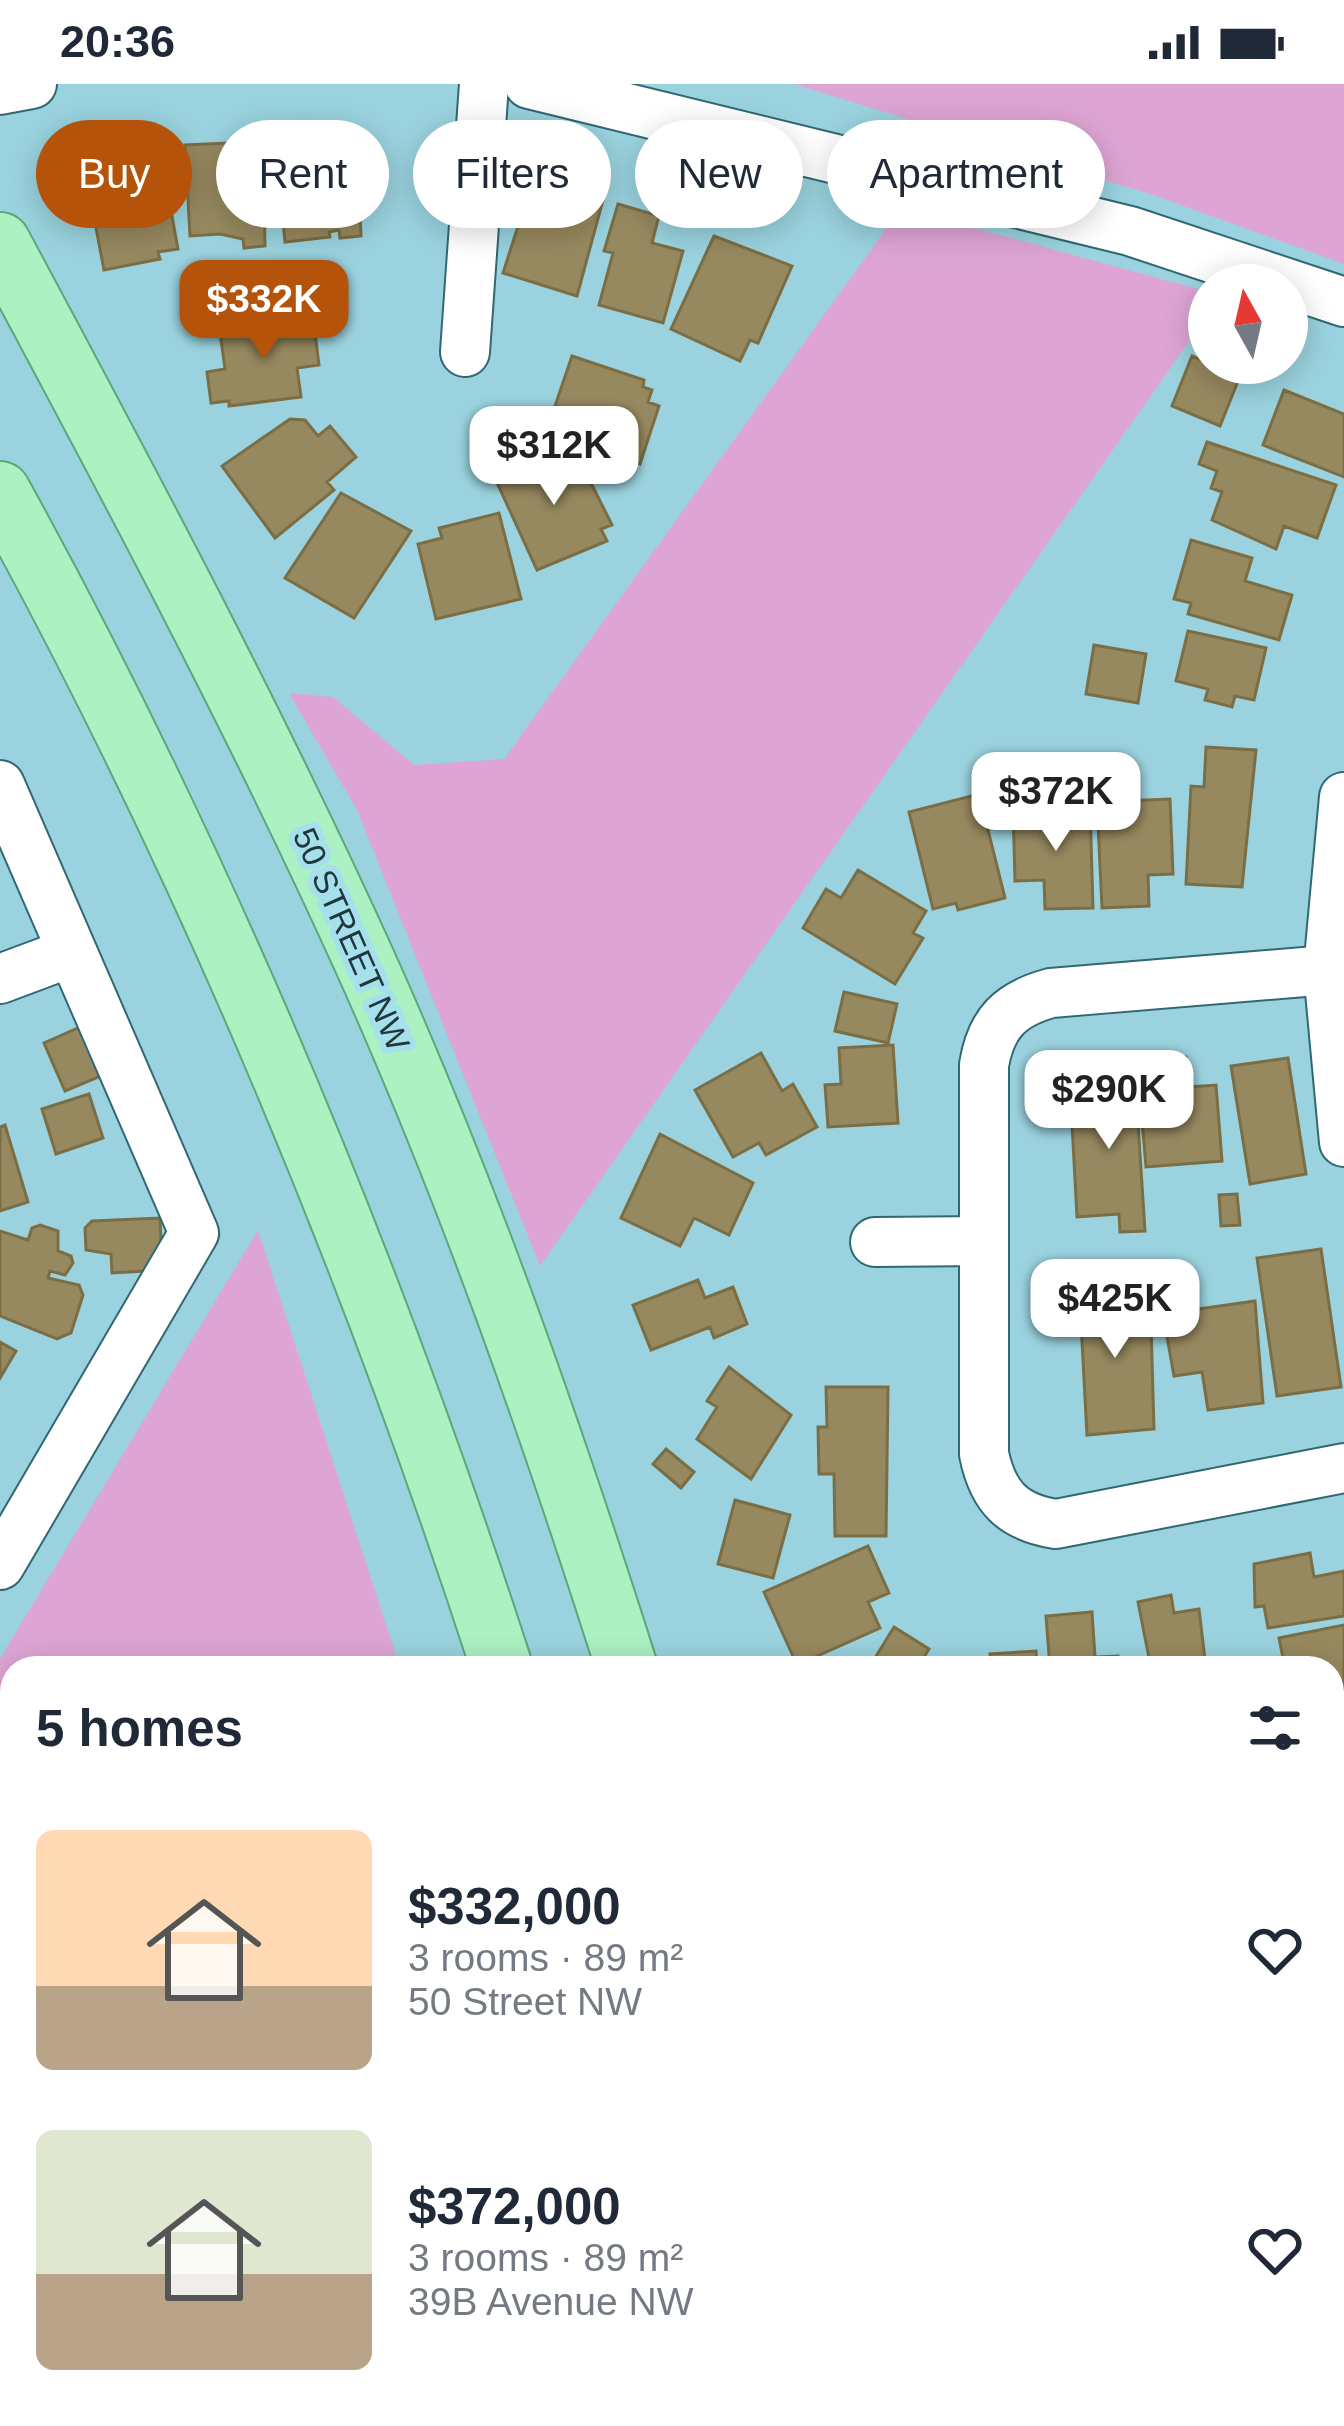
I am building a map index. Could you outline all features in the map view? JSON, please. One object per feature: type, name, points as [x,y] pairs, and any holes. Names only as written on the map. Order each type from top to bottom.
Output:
[{"type":"main road","name":"50 STREET NW","points":[[0,242],[188,595],[368,968],[499,1286],[623,1656]]},
{"type":"main road","points":[[0,492],[136,747],[242,976],[322,1164],[441,1482],[498,1656]]},
{"type":"street","points":[[0,90],[32,84]]},
{"type":"street","points":[[465,352],[484,84]]},
{"type":"street","points":[[529,84],[1130,231],[1344,302]]},
{"type":"street","points":[[0,784],[194,1233],[0,1565]]},
{"type":"street","points":[[1344,797],[1328,970],[1344,1142]]},
{"type":"street","points":[[0,979],[72,952]]},
{"type":"street","points":[[1328,970],[1051,993],[1006,1013],[988,1043],[985,1065],[984,1454],[993,1486],[1011,1510],[1040,1521],[1075,1522],[1344,1468]]},
{"type":"street","points":[[875,1241],[984,1241]]},
{"type":"shaded area","points":[[794,84],[1344,84],[1344,264],[1105,180],[1105,120],[910,120]]},
{"type":"shaded area","points":[[887,228],[974,228],[1188,286],[1188,343],[540,1266],[357,810],[289,693],[333,697],[414,765],[504,759]]},
{"type":"shaded area","points":[[258,1230],[396,1656],[2,1656]]},
{"type":"building","points":[[216,144],[216,228],[265,228],[265,246],[244,248],[243,239],[220,234],[190,236],[192,145]]},
{"type":"building","points":[[618,204],[635,209],[635,228],[656,228],[652,243],[683,251],[663,323],[599,305],[613,253],[604,251]]},
{"type":"building","points":[[96,228],[174,228],[178,249],[158,252],[160,259],[104,270]]},
{"type":"building","points":[[284,228],[361,228],[361,236],[340,238],[339,230],[329,232],[330,237],[285,242]]},
{"type":"building","points":[[517,228],[595,228],[577,296],[503,273]]},
{"type":"building","points":[[714,236],[792,266],[758,343],[750,340],[740,361],[671,329]]},
{"type":"building","points":[[313,317],[319,365],[297,368],[301,397],[229,406],[229,401],[211,403],[207,372],[225,369],[220,332]]},
{"type":"building","points":[[572,356],[644,380],[643,387],[652,390],[648,402],[659,406],[640,464],[563,433],[570,411],[555,406]]},
{"type":"building","points":[[1188,366],[1188,384],[1237,384],[1220,426],[1172,406]]},
{"type":"building","points":[[1284,390],[1344,414],[1344,477],[1263,445]]},
{"type":"building","points":[[290,419],[305,420],[318,436],[330,426],[356,457],[327,482],[334,490],[275,538],[222,466]]},
{"type":"building","points":[[1207,442],[1336,485],[1317,538],[1284,526],[1276,549],[1212,520],[1222,492],[1211,488],[1217,471],[1199,464]]},
{"type":"building","points":[[576,453],[612,525],[601,529],[607,541],[537,570],[493,474],[534,456],[539,469]]},
{"type":"building","points":[[341,493],[411,531],[354,618],[285,578]]},
{"type":"building","points":[[499,513],[521,599],[436,619],[418,544],[442,538],[439,528]]},
{"type":"building","points":[[1191,540],[1252,558],[1245,581],[1292,595],[1279,640],[1188,614],[1191,603],[1174,599]]},
{"type":"building","points":[[1188,631],[1266,648],[1254,700],[1235,696],[1232,707],[1205,700],[1208,689],[1176,681]]},
{"type":"building","points":[[1094,645],[1146,654],[1138,703],[1086,694]]},
{"type":"building","points":[[1206,747],[1256,750],[1242,887],[1186,884],[1191,786],[1204,787]]},
{"type":"building","points":[[979,794],[1005,898],[958,910],[956,903],[933,909],[909,812]]},
{"type":"building","points":[[1170,799],[1173,874],[1148,875],[1149,906],[1102,908],[1097,802]]},
{"type":"building","points":[[1090,807],[1093,908],[1045,909],[1044,880],[1015,881],[1013,809]]},
{"type":"building","points":[[858,870],[926,911],[913,933],[923,938],[895,984],[803,928],[826,889],[841,898]]},
{"type":"building","points":[[844,992],[897,1004],[888,1043],[835,1031]]},
{"type":"building","points":[[87,1024],[108,1073],[65,1091],[44,1043]]},
{"type":"building","points":[[893,1045],[898,1123],[828,1127],[825,1085],[841,1084],[839,1048]]},
{"type":"building","points":[[761,1053],[782,1091],[793,1084],[817,1127],[766,1155],[759,1143],[733,1157],[695,1090]]},
{"type":"building","points":[[1186,1057],[1189,1087],[1216,1085],[1222,1161],[1146,1167],[1137,1061]]},
{"type":"building","points":[[1288,1058],[1306,1174],[1250,1184],[1231,1066]]},
{"type":"building","points":[[1135,1077],[1145,1231],[1120,1232],[1119,1214],[1077,1217],[1072,1124],[1080,1123],[1078,1080]]},
{"type":"building","points":[[89,1094],[103,1138],[56,1154],[42,1109]]},
{"type":"building","points":[[5,1125],[28,1202],[0,1211],[0,1127]]},
{"type":"building","points":[[660,1134],[753,1183],[729,1235],[694,1218],[680,1246],[621,1218]]},
{"type":"building","points":[[1237,1194],[1240,1225],[1221,1226],[1219,1195]]},
{"type":"building","points":[[160,1218],[162,1270],[112,1273],[111,1254],[86,1250],[85,1228],[92,1221]]},
{"type":"building","points":[[40,1225],[58,1231],[58,1251],[71,1256],[73,1263],[65,1275],[50,1271],[48,1278],[79,1285],[83,1295],[71,1333],[57,1339],[0,1316],[0,1231],[28,1240],[32,1228]]},
{"type":"building","points":[[1321,1249],[1341,1387],[1277,1396],[1257,1258]]},
{"type":"building","points":[[698,1280],[705,1298],[733,1287],[747,1324],[714,1338],[710,1327],[651,1350],[633,1305]]},
{"type":"building","points":[[1131,1281],[1135,1325],[1151,1324],[1154,1429],[1087,1435],[1079,1285]]},
{"type":"building","points":[[1255,1301],[1263,1403],[1208,1410],[1202,1372],[1174,1376],[1163,1314]]},
{"type":"building","points":[[0,1342],[16,1351],[0,1378]]},
{"type":"building","points":[[729,1367],[791,1415],[751,1479],[697,1439],[717,1407],[707,1401]]},
{"type":"building","points":[[826,1387],[888,1387],[886,1536],[835,1536],[834,1474],[819,1474],[818,1427],[827,1427]]},
{"type":"building","points":[[666,1449],[694,1472],[681,1488],[653,1464]]},
{"type":"building","points":[[735,1500],[790,1515],[773,1578],[718,1564]]},
{"type":"building","points":[[868,1546],[889,1593],[868,1602],[880,1628],[817,1656],[793,1656],[764,1592]]},
{"type":"building","points":[[1310,1553],[1314,1577],[1344,1571],[1344,1616],[1268,1628],[1264,1606],[1255,1607],[1254,1564]]},
{"type":"building","points":[[1171,1595],[1174,1613],[1199,1609],[1205,1656],[1149,1656],[1138,1602]]},
{"type":"building","points":[[1092,1612],[1095,1656],[1049,1656],[1046,1616]]},
{"type":"building","points":[[1344,1625],[1344,1656],[1283,1656],[1279,1638]]},
{"type":"building","points":[[894,1627],[929,1649],[925,1656],[876,1656]]},
{"type":"building","points":[[1036,1651],[1036,1656],[990,1656]]}]
